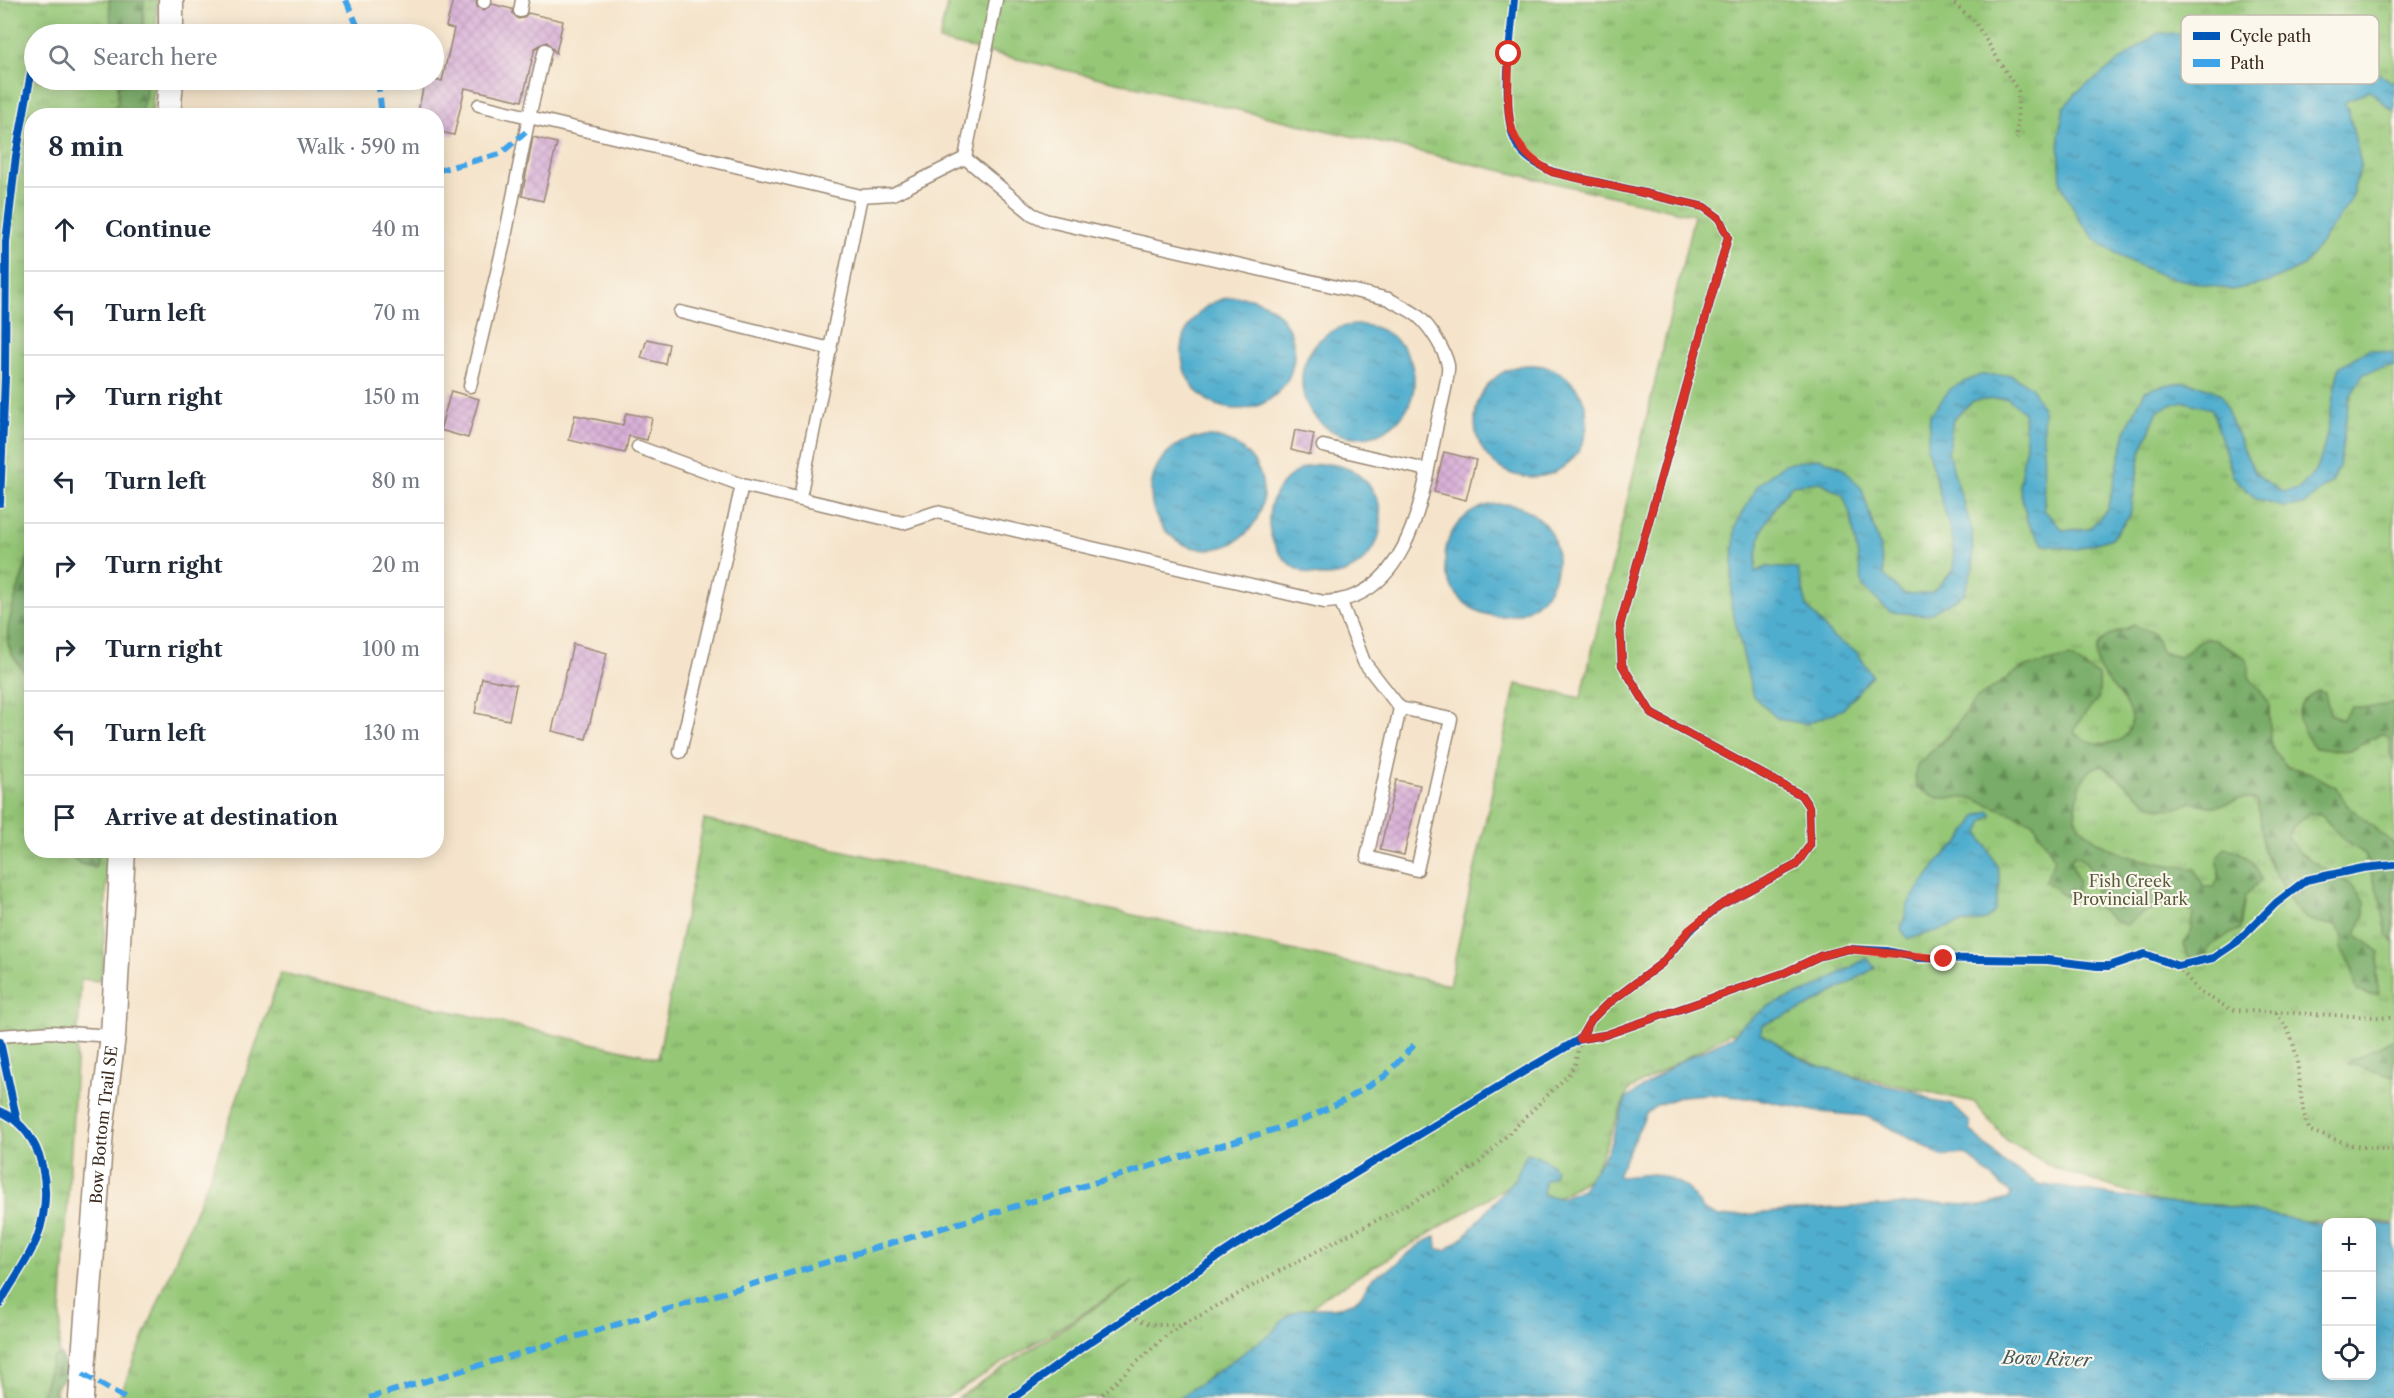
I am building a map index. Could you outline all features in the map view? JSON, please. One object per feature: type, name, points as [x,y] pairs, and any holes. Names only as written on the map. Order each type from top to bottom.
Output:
[{"type":"street","points":[[171,0],[171,24]]},
{"type":"street","points":[[169,108],[170,90]]},
{"type":"street","name":"Bow Bottom Trail SE","points":[[81,1398],[101,1131],[113,1036],[123,858]]},
{"type":"lane","points":[[966,158],[996,0]]},
{"type":"lane","points":[[470,386],[503,247],[545,50]]},
{"type":"lane","points":[[479,105],[861,196],[892,194],[966,158]]},
{"type":"lane","points":[[638,447],[741,485],[903,523],[937,512],[1324,602],[1341,602],[1371,586],[1398,559],[1409,538],[1427,470],[1448,366],[1435,338],[1420,317],[1389,299],[1045,220],[1032,214],[966,158]]},
{"type":"lane","points":[[800,497],[861,196]]},
{"type":"lane","points":[[680,312],[831,349]]},
{"type":"lane","points":[[1323,446],[1427,470]]},
{"type":"lane","points":[[681,752],[741,485]]},
{"type":"lane","points":[[1341,602],[1364,662],[1400,708],[1451,719],[1418,870],[1367,857],[1400,708]]},
{"type":"lane","points":[[0,1036],[51,1032],[113,1036]]},
{"type":"path","points":[[1950,0],[1975,22],[2018,91],[2017,139]]},
{"type":"path","points":[[2174,965],[2189,964]]},
{"type":"path","points":[[2174,965],[2198,991],[2222,1006],[2243,1012],[2394,1018]]},
{"type":"path","points":[[2276,1013],[2290,1034],[2303,1095],[2304,1119],[2310,1131],[2355,1146],[2394,1150]]},
{"type":"path","points":[[1572,1044],[1585,1036]]},
{"type":"path","points":[[1098,1398],[1169,1333],[1279,1271],[1430,1194],[1478,1164],[1568,1075],[1575,1065],[1585,1036]]},
{"type":"path","points":[[1122,1321],[1139,1309]]},
{"type":"path","points":[[1131,1315],[1137,1320],[1153,1324],[1186,1323]]},
{"type":"green space","points":[[0,0],[157,0],[156,24],[24,24],[24,90],[153,90],[152,108],[24,108],[24,858],[108,858],[103,965],[99,981],[81,979],[56,1398],[0,1398]]},
{"type":"green space","points":[[109,0],[144,0],[143,24],[111,24]]},
{"type":"green space","name":"Fish Creek Provincial Park","points":[[948,0],[2394,0],[2394,1223],[2376,1223],[2376,1218],[2322,1218],[2322,1222],[2297,1221],[2159,1202],[2055,1168],[2007,1141],[1974,1102],[1827,1070],[1758,1036],[1729,1033],[1629,1090],[1592,1177],[1553,1200],[1523,1177],[1327,1295],[1196,1398],[957,1398],[1134,1282],[946,1398],[119,1398],[211,1173],[281,973],[658,1058],[704,820],[1449,985],[1516,684],[1581,698],[1694,215],[939,41]]},
{"type":"green space","points":[[118,90],[146,90],[142,108],[113,108],[118,103]]},
{"type":"green space","points":[[24,571],[24,671],[8,644],[7,635]]},
{"type":"green space","name":"Fish Creek Provincial Park","points":[[2134,625],[2154,633],[2161,652],[2180,657],[2196,643],[2205,639],[2216,640],[2244,657],[2249,666],[2249,677],[2269,702],[2270,742],[2274,752],[2288,767],[2308,772],[2336,787],[2347,805],[2394,844],[2394,943],[2387,934],[2380,899],[2365,854],[2345,841],[2322,816],[2310,813],[2292,827],[2287,837],[2300,853],[2352,886],[2365,903],[2365,914],[2356,934],[2379,953],[2376,974],[2379,994],[2368,995],[2357,991],[2352,968],[2341,948],[2343,936],[2337,926],[2309,920],[2294,906],[2265,854],[2260,812],[2256,801],[2240,799],[2211,806],[2190,802],[2177,808],[2165,809],[2142,798],[2101,765],[2087,774],[2080,786],[2075,818],[2098,842],[2113,850],[2145,860],[2195,869],[2204,887],[2214,887],[2219,878],[2218,856],[2225,848],[2238,851],[2256,868],[2261,880],[2245,896],[2240,929],[2210,945],[2206,955],[2198,962],[2188,957],[2184,944],[2190,935],[2193,913],[2186,907],[2170,901],[2146,911],[2126,925],[2121,923],[2106,914],[2095,902],[2097,877],[2082,858],[2074,855],[2071,862],[2079,883],[2074,897],[2066,897],[2045,881],[2055,859],[2033,822],[1972,798],[1938,798],[1917,788],[1915,776],[1917,765],[1948,736],[1976,699],[2022,668],[2070,657],[2098,676],[2099,687],[2096,702],[2082,717],[2074,732],[2089,741],[2098,743],[2117,741],[2124,737],[2129,730],[2131,720],[2129,710],[2100,669],[2097,650],[2107,637]]},
{"type":"green space","points":[[2318,691],[2325,693],[2330,714],[2342,720],[2351,707],[2379,707],[2394,702],[2394,763],[2390,754],[2390,739],[2383,734],[2349,750],[2315,748],[2304,732],[2299,709],[2302,703]]},
{"type":"green space","points":[[74,858],[97,858],[95,868],[78,863]]},
{"type":"green space","points":[[2394,1038],[2394,1077],[2347,1063]]},
{"type":"green space","points":[[61,1355],[66,1370],[65,1378],[53,1388],[58,1398],[41,1398],[53,1357]]},
{"type":"water","points":[[2158,33],[2181,34],[2181,84],[2379,84],[2379,74],[2394,83],[2394,112],[2369,90],[2343,103],[2348,109],[2361,164],[2350,202],[2304,266],[2270,282],[2232,290],[2163,276],[2127,260],[2098,242],[2079,219],[2061,184],[2059,135],[2064,107],[2077,92]]},
{"type":"water","points":[[1238,297],[1260,301],[1278,313],[1290,331],[1294,353],[1290,375],[1278,393],[1260,405],[1238,409],[1216,405],[1198,393],[1186,375],[1182,353],[1186,331],[1198,313],[1216,301]]},
{"type":"water","points":[[1358,325],[1380,329],[1398,341],[1410,359],[1414,381],[1410,403],[1398,421],[1380,433],[1358,437],[1336,433],[1318,421],[1306,403],[1302,381],[1306,359],[1318,341],[1336,329]]},
{"type":"water","points":[[2369,349],[2394,353],[2394,367],[2388,366],[2363,374],[2349,399],[2339,468],[2330,483],[2303,505],[2283,507],[2256,499],[2233,476],[2212,409],[2182,401],[2158,410],[2141,452],[2130,516],[2112,538],[2077,549],[2044,545],[2028,524],[2019,485],[2026,444],[2024,412],[2007,398],[1973,401],[1953,419],[1948,453],[1972,530],[1973,568],[1964,594],[1928,615],[1890,612],[1863,587],[1851,517],[1843,495],[1821,482],[1792,485],[1775,506],[1761,534],[1755,572],[1767,567],[1798,569],[1807,607],[1832,637],[1857,652],[1872,675],[1843,709],[1806,724],[1778,719],[1753,696],[1731,604],[1735,527],[1758,485],[1784,464],[1820,458],[1842,467],[1862,489],[1880,548],[1884,575],[1903,594],[1931,593],[1954,570],[1953,541],[1927,448],[1930,415],[1951,388],[1980,375],[2011,375],[2031,386],[2043,411],[2044,510],[2063,530],[2089,529],[2107,510],[2127,427],[2145,391],[2175,383],[2184,383],[2201,386],[2221,394],[2256,474],[2281,492],[2299,489],[2316,470],[2323,451],[2340,366]]},
{"type":"water","points":[[1531,365],[1553,369],[1571,381],[1583,399],[1587,421],[1583,443],[1571,461],[1553,473],[1531,477],[1509,473],[1491,461],[1479,443],[1475,421],[1479,399],[1491,381],[1509,369]]},
{"type":"water","points":[[1207,437],[1229,441],[1247,453],[1259,471],[1263,493],[1259,515],[1247,533],[1229,545],[1207,549],[1185,545],[1167,533],[1155,515],[1151,493],[1155,471],[1167,453],[1185,441]]},
{"type":"water","points":[[1325,464],[1347,468],[1365,480],[1377,498],[1381,520],[1377,542],[1365,560],[1347,572],[1325,576],[1303,572],[1285,560],[1273,542],[1269,520],[1273,498],[1285,480],[1303,468]]},
{"type":"water","points":[[1501,504],[1523,508],[1541,520],[1553,538],[1557,560],[1553,582],[1541,600],[1523,612],[1501,616],[1479,612],[1461,600],[1449,582],[1445,560],[1449,538],[1461,520],[1479,508]]},
{"type":"water","points":[[1990,811],[1992,815],[1984,821],[1979,833],[1998,868],[2000,883],[1995,911],[1986,920],[1960,924],[1908,939],[1901,929],[1909,902],[1942,857],[1960,842],[1978,815]]},
{"type":"water","name":"Bow River","points":[[1867,958],[1875,968],[1808,1007],[1762,1025],[1761,1033],[1807,1062],[1873,1083],[1917,1092],[1932,1101],[1952,1105],[1970,1122],[1970,1130],[2005,1164],[2038,1184],[2166,1203],[2218,1205],[2322,1224],[2322,1380],[2376,1380],[2376,1224],[2394,1225],[2394,1398],[1179,1398],[1273,1332],[1294,1312],[1314,1308],[1334,1308],[1355,1301],[1373,1278],[1391,1268],[1430,1239],[1436,1237],[1437,1249],[1446,1250],[1464,1237],[1515,1178],[1527,1153],[1544,1159],[1556,1169],[1554,1176],[1544,1181],[1543,1195],[1561,1198],[1582,1189],[1608,1150],[1626,1099],[1679,1062],[1733,1036],[1742,1025],[1769,1006],[1813,989]],"holes":[[[1708,1094],[1758,1099],[1819,1112],[1866,1116],[1917,1141],[1941,1156],[1965,1154],[2011,1194],[2008,1199],[1983,1206],[1935,1203],[1799,1210],[1719,1217],[1704,1210],[1685,1186],[1668,1178],[1653,1174],[1620,1177],[1617,1175],[1646,1114],[1657,1105],[1682,1096]]]},
{"type":"building","points":[[453,0],[476,0],[477,7],[484,10],[492,4],[512,9],[518,19],[528,13],[563,21],[556,53],[547,42],[535,48],[522,101],[465,88],[454,135],[444,133],[444,108],[419,108],[423,90],[444,90],[444,72],[454,29],[446,27]]},
{"type":"building","points":[[533,137],[557,143],[543,201],[522,196]]},
{"type":"building","points":[[647,339],[669,344],[665,364],[641,358]]},
{"type":"building","points":[[451,391],[479,399],[468,438],[444,431],[444,416]]},
{"type":"building","points":[[626,413],[652,418],[647,440],[629,436],[625,453],[569,440],[575,415],[623,425]]},
{"type":"building","points":[[1295,430],[1314,434],[1310,455],[1291,450]]},
{"type":"building","points":[[1444,452],[1476,460],[1466,500],[1434,492]]},
{"type":"building","points":[[573,644],[607,653],[586,739],[552,731]]},
{"type":"building","points":[[482,678],[516,685],[509,720],[475,713]]},
{"type":"building","points":[[1396,780],[1420,785],[1404,855],[1380,850]]},
{"type":"marked path","points":[[346,0],[357,24]]},
{"type":"marked path","points":[[379,90],[381,108]]},
{"type":"marked path","points":[[444,169],[500,154],[526,132]]},
{"type":"marked path","points":[[369,1398],[1296,1123],[1341,1102],[1385,1076],[1415,1044]]},
{"type":"marked path","points":[[83,1374],[125,1398]]},
{"type":"cycle path","points":[[1514,0],[1508,76],[1509,118],[1513,135],[1526,156],[1553,172],[1704,207],[1719,218],[1728,237],[1620,625],[1622,665],[1652,714],[1801,795],[1809,807],[1810,845],[1796,865],[1719,906],[1689,931],[1662,963],[1605,1006],[1591,1020],[1580,1039]]},
{"type":"cycle path","points":[[25,108],[28,90]]},
{"type":"cycle path","points":[[0,503],[5,377],[6,242],[16,156],[24,112]]},
{"type":"cycle path","points":[[1013,1398],[1084,1346],[1234,1246],[1580,1039],[1605,1035],[1784,973],[1820,956],[1848,949],[1887,951],[1918,958],[2047,960],[2097,966],[2109,966],[2145,954],[2178,966],[2213,958],[2238,941],[2276,903],[2306,880],[2363,868],[2394,865]]},
{"type":"cycle path","points":[[0,1042],[17,1121]]},
{"type":"cycle path","points":[[0,1111],[16,1121],[28,1134],[37,1149],[45,1184],[45,1202],[37,1238],[25,1263],[0,1303]]},
{"type":"route","points":[[1509,54],[1509,117],[1517,146],[1533,162],[1552,172],[1704,207],[1719,218],[1728,237],[1620,625],[1622,665],[1652,714],[1801,795],[1809,807],[1810,845],[1796,865],[1719,906],[1689,930],[1662,963],[1605,1006],[1591,1020],[1580,1039],[1605,1035],[1784,973],[1820,956],[1848,949],[1887,951],[1944,959]]}]
